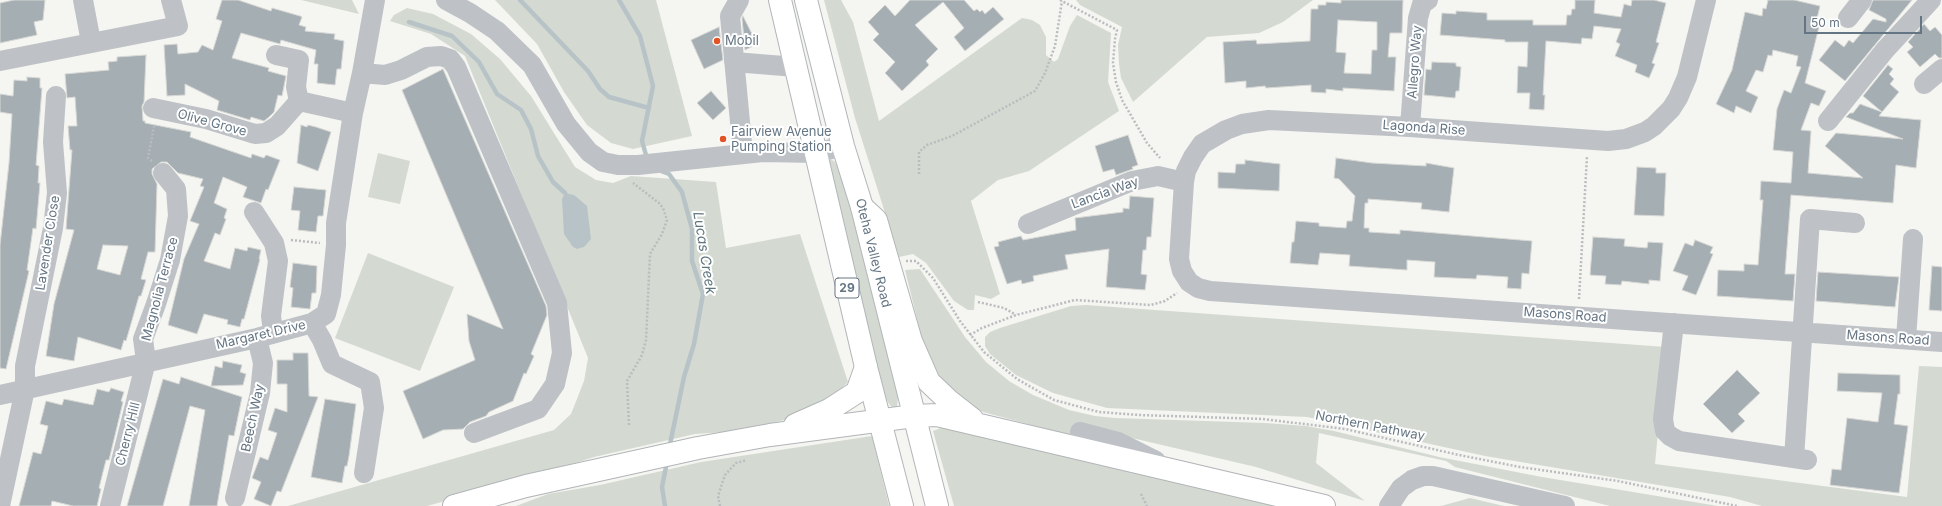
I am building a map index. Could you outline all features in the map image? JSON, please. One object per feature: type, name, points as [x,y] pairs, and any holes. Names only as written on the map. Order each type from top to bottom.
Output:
[{"type":"main road","name":"29","points":[[780,0],[811,127],[866,367],[902,506]]},
{"type":"main road","name":"Oteha Valley Road","points":[[806,0],[843,146],[862,207],[937,506]]},
{"type":"main road","points":[[862,207],[876,220],[911,342],[929,382],[976,423]]},
{"type":"main road","points":[[762,437],[829,410],[857,392],[866,367]]},
{"type":"main road","points":[[454,506],[526,486],[597,472],[698,448],[762,437],[881,422],[914,416],[937,415],[1324,506]]},
{"type":"street","points":[[83,0],[91,42]]},
{"type":"street","points":[[0,61],[178,26],[171,0]]},
{"type":"street","name":"Margaret Drive","points":[[0,395],[265,335],[312,323],[326,314],[330,295],[336,245],[336,223],[353,113],[375,0]]},
{"type":"street","points":[[446,0],[470,13],[497,31],[532,65],[566,124],[589,152],[608,164],[633,172],[664,162],[763,152],[816,153],[843,146]]},
{"type":"street","name":"Allegro Way","points":[[1410,127],[1418,18],[1422,4],[1428,0]]},
{"type":"street","name":"Lagonda Rise","points":[[1189,282],[1182,271],[1179,259],[1185,176],[1193,157],[1202,144],[1226,130],[1242,124],[1269,120],[1410,127],[1588,140],[1617,141],[1632,138],[1650,129],[1671,109],[1678,98],[1687,77],[1706,0]]},
{"type":"street","points":[[1848,18],[1862,0]]},
{"type":"street","points":[[1828,120],[1885,50],[1932,0]]},
{"type":"street","points":[[734,8],[734,62],[743,154]]},
{"type":"street","points":[[276,55],[299,60],[296,87],[299,101],[353,113]]},
{"type":"street","points":[[362,73],[386,75],[401,70],[427,57],[442,56],[450,58],[456,67],[557,303],[562,353],[555,384],[538,409],[474,433]]},
{"type":"street","points":[[734,62],[796,67]]},
{"type":"street","points":[[1924,84],[1942,69]]},
{"type":"street","name":"Lavender Close","points":[[0,506],[25,389],[25,366],[53,228],[57,193],[52,142],[56,96]]},
{"type":"street","name":"Olive Grove","points":[[158,109],[206,119],[255,134],[266,133],[277,126],[299,101]]},
{"type":"street","points":[[763,152],[799,138],[811,127]]},
{"type":"street","name":"Magnolia Terrace","points":[[146,361],[143,339],[170,260],[178,216],[176,189],[163,173]]},
{"type":"street","name":"Lancia Way","points":[[1028,224],[1132,181],[1158,176],[1185,176]]},
{"type":"street","name":"Beech Way","points":[[235,498],[260,393],[265,335],[271,316],[278,261],[274,242],[254,212]]},
{"type":"street","points":[[1674,323],[1663,419],[1665,431],[1679,440],[1800,459],[1803,331],[1810,219],[1855,223]]},
{"type":"street","points":[[1906,339],[1913,240]]},
{"type":"street","name":"Masons Road","points":[[1189,282],[1198,288],[1210,291],[1803,331],[1942,342]]},
{"type":"street","points":[[312,323],[322,340],[332,364],[370,382],[374,408],[364,473]]},
{"type":"street","name":"Cherry Hill","points":[[110,506],[146,361]]},
{"type":"street","points":[[1080,432],[1118,442],[1177,471]]},
{"type":"street","points":[[1389,506],[1398,492],[1412,480],[1423,476],[1433,476],[1565,506]]},
{"type":"path","points":[[919,174],[919,152],[927,145],[952,136],[1035,91],[1045,73],[1055,46],[1061,1],[1117,30],[1113,63],[1116,82],[1122,100],[1147,142],[1160,158],[1185,176]]},
{"type":"path","points":[[158,109],[148,158],[163,173]]},
{"type":"path","points":[[1578,316],[1588,140]]},
{"type":"path","points":[[629,424],[627,381],[642,355],[645,344],[649,302],[650,254],[662,234],[667,220],[663,208],[648,193],[633,172]]},
{"type":"path","points":[[275,249],[288,239],[336,245]]},
{"type":"path","name":"Northern Pathway","points":[[890,265],[908,260],[922,265],[933,278],[960,321],[984,352],[1017,379],[1054,400],[1099,412],[1139,416],[1263,419],[1345,429],[1467,457],[1520,467],[1618,481],[1737,506]]},
{"type":"path","points":[[970,335],[982,328],[1016,315],[1075,300],[1152,305],[1165,301],[1189,282]]},
{"type":"path","points":[[978,302],[1004,308],[1016,315]]},
{"type":"path","points":[[720,506],[718,496],[725,476],[736,463],[756,457],[762,437]]},
{"type":"path","points":[[1141,494],[1147,506]]},
{"type":"shaded area","points":[[301,0],[352,0],[359,14]]},
{"type":"shaded area","points":[[495,0],[656,0],[692,136],[633,149],[611,143],[587,125],[564,92],[537,44]]},
{"type":"shaded area","points":[[824,0],[841,0],[853,22],[879,121],[1022,18],[1032,20],[1040,25],[1046,37],[1046,55],[1054,62],[1058,59],[1070,26],[1077,15],[1111,33],[1108,82],[1119,111],[1029,171],[998,180],[971,201],[1000,294],[991,299],[975,295],[974,310],[968,310],[954,301],[926,263],[913,254],[899,257],[855,118]]},
{"type":"shaded area","points":[[1076,0],[1313,0],[1283,22],[1259,33],[1207,37],[1133,102],[1121,78],[1118,45],[1122,27],[1080,5]]},
{"type":"shaded area","points":[[407,8],[433,14],[471,34],[500,59],[531,96],[575,167],[596,180],[613,183],[631,176],[716,182],[726,248],[800,234],[848,382],[823,406],[784,420],[741,431],[695,434],[594,457],[535,476],[427,506],[288,506],[554,430],[571,414],[584,381],[588,358],[465,56],[431,34],[390,21],[394,15]]},
{"type":"shaded area","points":[[378,153],[410,161],[400,204],[368,197]]},
{"type":"shaded area","points":[[828,159],[834,161],[842,173],[898,397],[897,407],[892,407],[889,404],[883,393]]},
{"type":"shaded area","points":[[565,193],[574,195],[587,206],[591,239],[584,247],[577,249],[573,247],[564,234],[562,199]]},
{"type":"shaded area","points":[[368,253],[454,287],[420,371],[335,338]]},
{"type":"shaded area","points":[[920,269],[965,337],[986,362],[1009,381],[1033,395],[1069,410],[1095,416],[1115,418],[1265,423],[1306,426],[1334,431],[1439,457],[1542,477],[1718,506],[1610,506],[1455,467],[1446,461],[1319,433],[1316,463],[1365,501],[1256,467],[1085,427],[1069,435],[983,412],[970,406],[952,394],[934,368],[922,339],[905,270]]},
{"type":"shaded area","points":[[1086,305],[1666,347],[1655,464],[1907,497],[1919,366],[1942,367],[1942,506],[1762,506],[1730,497],[1485,456],[1307,417],[1107,408],[1053,393],[1016,375],[990,354],[985,346],[985,337],[990,332],[1071,306]]},
{"type":"shaded area","points":[[943,427],[1278,506],[954,506],[933,431]]},
{"type":"shaded area","points":[[872,436],[889,506],[516,506],[548,494],[600,485],[701,462]]},
{"type":"shaded area","points":[[1470,498],[1504,506],[1441,506]]},
{"type":"building","points":[[14,0],[45,0],[43,20],[34,22],[37,35],[0,43],[0,3]]},
{"type":"building","points":[[222,0],[238,0],[271,11],[272,8],[300,16],[302,17],[299,25],[306,27],[305,31],[335,34],[334,39],[344,41],[341,69],[337,69],[335,85],[317,83],[318,64],[314,64],[316,50],[281,40],[280,44],[241,33],[232,58],[269,68],[268,71],[286,76],[282,96],[278,95],[274,112],[269,117],[264,121],[251,117],[250,120],[217,110],[219,101],[185,84],[185,95],[167,96],[164,45],[177,44],[178,54],[198,52],[202,45],[213,50],[222,21],[216,19]]},
{"type":"building","points":[[910,0],[964,0],[974,11],[977,9],[980,12],[982,10],[985,14],[993,7],[1004,19],[965,51],[954,37],[964,28],[943,2],[915,25],[938,49],[926,61],[929,65],[902,91],[885,73],[895,62],[873,40],[879,34],[868,22],[885,5],[895,16]]},
{"type":"building","points":[[1341,0],[1403,0],[1402,33],[1390,33],[1388,57],[1396,57],[1394,91],[1343,88],[1343,91],[1326,89],[1326,93],[1311,92],[1311,85],[1246,88],[1246,81],[1225,83],[1223,42],[1256,40],[1257,44],[1310,41],[1311,9],[1318,9],[1318,5],[1326,5],[1326,2],[1341,3]],"holes":[[[1338,20],[1377,22],[1377,50],[1372,50],[1371,74],[1344,73],[1346,53],[1336,52]]]},
{"type":"building","points":[[1575,0],[1595,0],[1594,13],[1621,17],[1624,4],[1631,6],[1632,0],[1654,0],[1666,3],[1656,42],[1659,43],[1652,63],[1655,64],[1649,78],[1635,72],[1637,65],[1615,56],[1620,44],[1616,42],[1621,29],[1594,26],[1592,39],[1582,38],[1581,44],[1546,41],[1543,95],[1545,95],[1544,110],[1529,109],[1530,93],[1517,93],[1518,66],[1527,67],[1528,42],[1505,42],[1505,40],[1440,35],[1442,13],[1456,14],[1456,11],[1487,13],[1487,20],[1533,20],[1533,25],[1566,25],[1567,15],[1571,15],[1572,9],[1575,9]]},
{"type":"building","points":[[1768,0],[1794,0],[1820,6],[1815,27],[1819,27],[1805,83],[1826,91],[1819,106],[1811,103],[1801,130],[1811,131],[1808,173],[1863,178],[1825,146],[1836,133],[1903,139],[1846,117],[1850,113],[1853,113],[1860,104],[1882,112],[1879,116],[1921,120],[1916,168],[1896,165],[1893,203],[1791,195],[1785,274],[1795,274],[1793,301],[1717,296],[1718,270],[1744,271],[1744,264],[1758,265],[1763,200],[1760,200],[1761,181],[1791,183],[1793,152],[1773,150],[1777,109],[1784,90],[1791,93],[1801,67],[1796,66],[1798,56],[1773,50],[1772,56],[1768,55],[1763,72],[1756,70],[1746,91],[1758,97],[1751,113],[1736,106],[1734,113],[1716,104],[1732,70],[1745,12],[1762,16],[1763,8],[1766,9]]},
{"type":"building","points":[[1873,0],[1912,0],[1845,81],[1819,60],[1835,40],[1844,47],[1849,40],[1853,43],[1873,19],[1886,22],[1886,19],[1869,10]]},
{"type":"building","points":[[743,16],[757,44],[745,50],[742,18]]},
{"type":"building","points":[[1924,24],[1930,31],[1935,27],[1942,35],[1942,58],[1939,58],[1935,54],[1920,67],[1907,52],[1913,47],[1908,42]]},
{"type":"building","points":[[719,27],[723,60],[704,69],[691,40]]},
{"type":"building","points":[[146,55],[144,102],[142,106],[143,121],[145,121],[145,123],[191,132],[190,137],[251,158],[252,154],[264,158],[266,155],[280,160],[261,203],[243,197],[247,187],[223,177],[214,203],[227,209],[224,218],[226,219],[220,235],[215,233],[204,261],[230,269],[235,248],[247,251],[248,247],[261,250],[260,259],[244,319],[242,319],[240,327],[227,324],[228,320],[204,314],[197,334],[168,325],[184,259],[199,224],[190,221],[204,187],[200,186],[203,179],[178,173],[167,162],[161,162],[152,169],[152,174],[157,184],[155,252],[148,252],[141,279],[146,280],[141,296],[139,296],[126,341],[124,340],[121,350],[78,337],[74,361],[46,356],[54,304],[74,230],[66,229],[72,150],[70,150],[68,126],[77,126],[75,97],[67,98],[65,74],[109,70],[108,62],[117,61],[117,57]],"holes":[[[103,245],[128,246],[120,275],[97,269]]]},
{"type":"building","points":[[1432,62],[1456,63],[1456,66],[1461,67],[1459,91],[1456,91],[1455,98],[1424,95],[1426,69],[1431,70]]},
{"type":"building","points":[[1888,65],[1893,69],[1889,74],[1894,79],[1890,84],[1899,92],[1882,112],[1863,96]]},
{"type":"building","points":[[443,69],[546,306],[547,315],[531,354],[534,356],[526,374],[524,373],[513,401],[489,412],[486,416],[470,422],[463,429],[443,430],[423,439],[403,391],[475,360],[469,341],[467,314],[503,329],[402,90]]},
{"type":"building","points":[[27,77],[40,78],[40,88],[42,88],[36,165],[39,166],[38,183],[40,183],[36,229],[33,228],[27,270],[29,271],[6,369],[0,368],[0,245],[9,163],[12,114],[0,112],[0,94],[13,96],[14,80],[27,81]]},
{"type":"building","points":[[711,91],[726,108],[713,120],[697,103]]},
{"type":"building","points":[[301,125],[307,127],[308,125],[331,132],[318,171],[297,163]]},
{"type":"building","points":[[1128,135],[1138,165],[1132,167],[1133,169],[1116,175],[1114,169],[1103,172],[1095,146]]},
{"type":"building","points":[[1336,158],[1372,163],[1426,166],[1426,163],[1454,168],[1449,212],[1421,209],[1422,203],[1368,199],[1368,203],[1365,203],[1364,228],[1369,228],[1369,232],[1400,234],[1400,230],[1532,241],[1529,274],[1522,273],[1521,289],[1507,288],[1508,277],[1477,275],[1476,279],[1434,277],[1435,262],[1407,260],[1407,270],[1349,266],[1350,255],[1320,253],[1318,265],[1290,263],[1296,221],[1319,223],[1319,226],[1346,228],[1347,221],[1352,221],[1355,196],[1339,179],[1334,178]]},
{"type":"building","points":[[1245,160],[1280,164],[1279,191],[1218,188],[1218,172],[1235,173],[1236,164],[1245,164]]},
{"type":"building","points":[[1637,167],[1656,168],[1656,173],[1666,173],[1664,216],[1634,215]]},
{"type":"building","points":[[294,187],[326,190],[323,216],[318,216],[316,232],[298,230],[300,211],[291,210]]},
{"type":"building","points":[[1130,196],[1154,198],[1151,237],[1147,237],[1146,250],[1143,250],[1141,274],[1147,275],[1145,290],[1106,287],[1109,249],[1065,255],[1068,269],[1033,276],[1034,281],[1022,284],[1021,280],[1007,284],[994,247],[999,246],[998,242],[1021,236],[1023,240],[1076,230],[1075,218],[1123,212],[1123,208],[1129,209]]},
{"type":"building","points":[[1593,237],[1625,239],[1624,246],[1647,248],[1648,242],[1663,243],[1660,281],[1649,280],[1649,284],[1622,281],[1621,285],[1605,284],[1606,276],[1590,275]]},
{"type":"building","points":[[1695,240],[1713,247],[1710,253],[1713,254],[1696,295],[1682,290],[1688,276],[1673,271],[1685,243],[1693,246]]},
{"type":"building","points":[[293,263],[317,266],[316,293],[312,293],[310,309],[291,307],[293,288],[290,287]]},
{"type":"building","points":[[1932,266],[1942,267],[1942,311],[1929,310]]},
{"type":"building","points":[[1818,272],[1899,277],[1895,307],[1816,301]]},
{"type":"building","points":[[293,353],[308,353],[309,396],[318,397],[281,492],[277,491],[271,506],[254,499],[261,482],[252,478],[260,457],[268,460],[277,433],[268,430],[275,408],[287,412],[287,384],[277,384],[277,360],[293,360]]},
{"type":"building","points":[[223,361],[242,365],[240,372],[246,374],[243,385],[211,386],[215,366],[222,368]]},
{"type":"building","points":[[1737,370],[1760,393],[1738,414],[1745,421],[1732,433],[1703,404]]},
{"type":"building","points":[[1838,373],[1900,375],[1900,394],[1898,394],[1894,424],[1908,426],[1899,493],[1830,485],[1832,469],[1841,470],[1847,418],[1878,422],[1882,393],[1837,391]]},
{"type":"building","points":[[181,377],[242,397],[234,436],[229,435],[217,506],[189,506],[205,410],[190,406],[163,506],[127,506],[163,379],[179,384]]},
{"type":"building","points":[[111,388],[124,392],[121,401],[123,402],[109,460],[106,460],[99,488],[101,489],[97,506],[73,506],[52,501],[51,506],[19,506],[33,452],[41,454],[44,443],[48,426],[40,424],[46,401],[62,405],[64,399],[93,405],[97,389],[109,392]]},
{"type":"building","points":[[325,399],[356,404],[349,456],[347,466],[345,466],[342,483],[311,477]]},
{"type":"waterway","points":[[520,0],[588,71],[600,89],[609,97],[649,108]]},
{"type":"waterway","name":"Lucas Creek","points":[[619,0],[640,36],[653,86],[642,141],[646,155],[649,158]]},
{"type":"waterway","points":[[409,22],[452,36],[479,62],[497,94],[521,110],[531,129],[538,156],[553,182],[565,193]]},
{"type":"waterway","name":"Lucas Creek","points":[[661,171],[669,174],[682,192],[692,229],[692,261],[703,294],[694,344],[684,377],[669,449]]},
{"type":"waterway","name":"Lucas Creek","points":[[665,506],[662,487],[667,462]]},
{"type":"place","name":"Mobil","points":[[717,41]]},
{"type":"place","name":"Fairview Avenue Pumping Station","points":[[723,139]]}]
